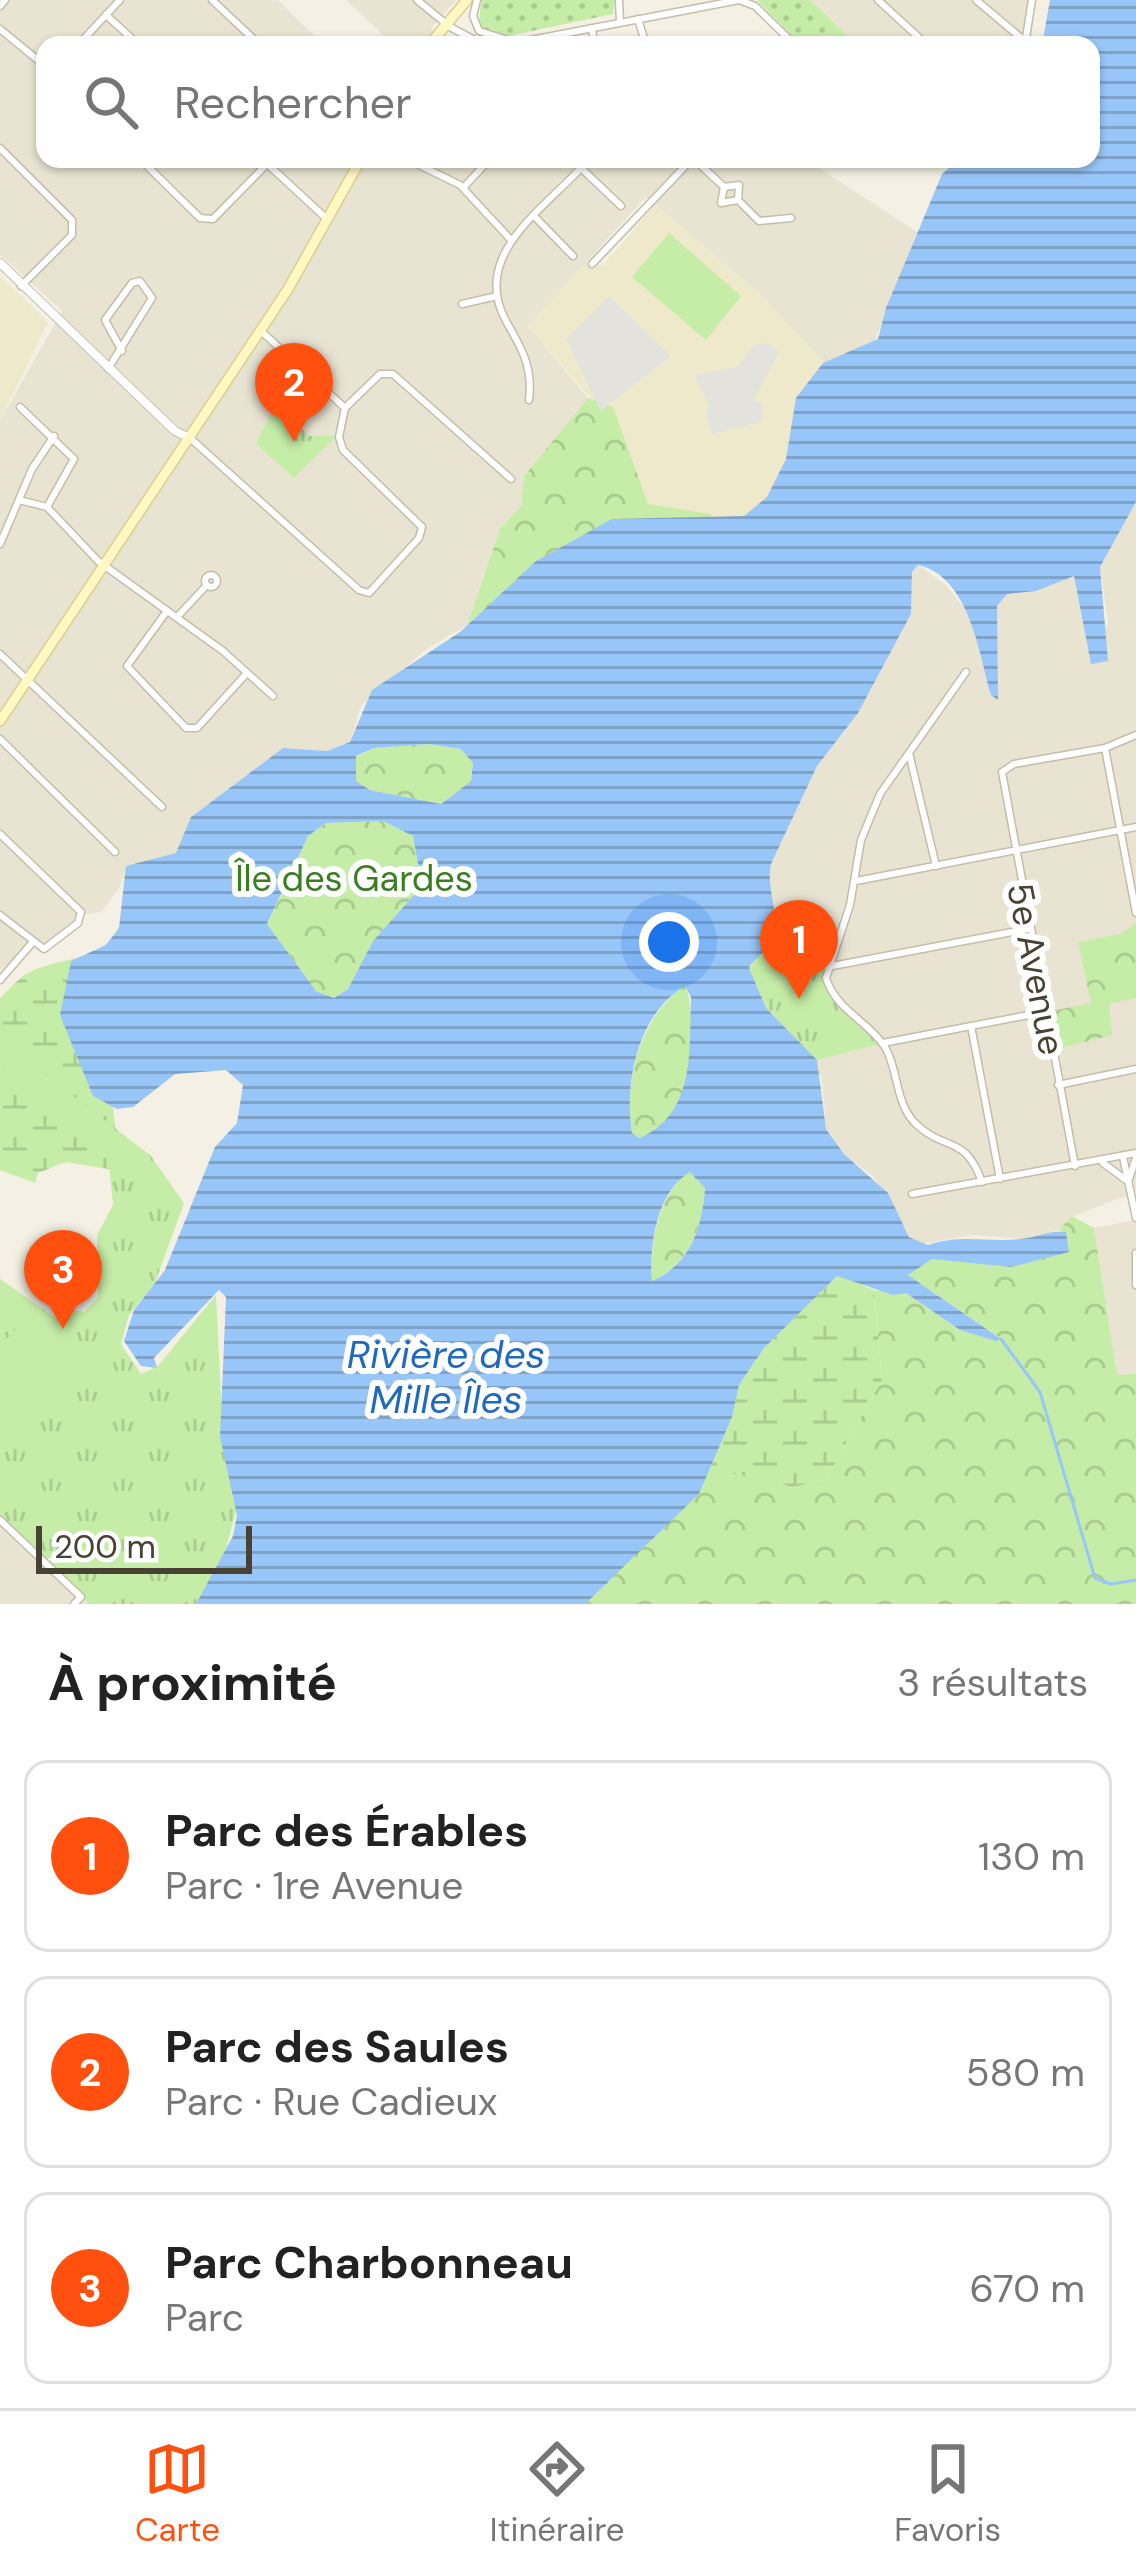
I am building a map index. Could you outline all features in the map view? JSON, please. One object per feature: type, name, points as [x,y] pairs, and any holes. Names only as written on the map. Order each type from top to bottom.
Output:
[{"type":"main road","points":[[436,36],[467,0]]},
{"type":"main road","points":[[0,721],[260,331],[356,168]]},
{"type":"street","points":[[86,36],[120,0]]},
{"type":"street","points":[[212,0],[250,36]]},
{"type":"street","points":[[417,0],[466,36]]},
{"type":"street","points":[[477,0],[473,19],[481,33],[494,36]]},
{"type":"street","points":[[619,0],[620,22]]},
{"type":"street","points":[[551,36],[732,0],[752,4],[786,36]]},
{"type":"street","points":[[878,0],[917,36]]},
{"type":"street","points":[[976,0],[1017,36]]},
{"type":"street","points":[[1027,36],[1032,0]]},
{"type":"street","points":[[106,15],[129,36]]},
{"type":"street","points":[[638,20],[643,36]]},
{"type":"street","points":[[592,28],[593,36]]},
{"type":"street","points":[[0,29],[36,59]]},
{"type":"street","points":[[0,148],[72,220],[72,235],[22,286]]},
{"type":"street","points":[[149,168],[200,218],[213,219],[258,168]]},
{"type":"street","points":[[272,168],[328,220]]},
{"type":"street","points":[[429,168],[463,188],[511,240]]},
{"type":"street","points":[[463,188],[482,168]]},
{"type":"street","points":[[529,400],[529,362],[497,296],[499,262],[511,240],[581,168],[621,206]]},
{"type":"street","points":[[592,263],[684,168]]},
{"type":"street","points":[[703,168],[724,187],[739,185],[737,200]]},
{"type":"street","points":[[724,187],[722,204],[737,200]]},
{"type":"street","points":[[737,200],[763,222],[791,218]]},
{"type":"street","points":[[535,217],[573,256]]},
{"type":"street","points":[[0,263],[180,436],[190,438],[369,593],[422,529],[343,450],[339,437],[345,408],[380,374],[393,374],[511,479]]},
{"type":"street","points":[[108,369],[122,351],[152,298],[140,281],[132,283],[104,320],[122,351]]},
{"type":"street","points":[[462,304],[497,296]]},
{"type":"street","points":[[260,331],[345,408]]},
{"type":"street","points":[[20,407],[54,436],[74,464],[47,507]]},
{"type":"street","points":[[0,544],[54,436]]},
{"type":"street","points":[[19,500],[47,507],[106,565],[273,696]]},
{"type":"street","points":[[178,617],[206,585]]},
{"type":"street","points":[[168,610],[128,659],[127,669],[186,728],[197,728],[247,673]]},
{"type":"street","points":[[0,654],[162,807]]},
{"type":"street","points":[[966,672],[880,794],[861,840],[856,881],[827,967],[830,991],[883,1043],[902,1104],[917,1126],[965,1148],[982,1182]]},
{"type":"street","points":[[1136,735],[1105,748],[1136,913]]},
{"type":"street","points":[[0,739],[115,852]]},
{"type":"street","name":"5e Avenue","points":[[1075,1166],[1002,772],[1014,764],[1105,748]]},
{"type":"street","points":[[909,753],[936,866]]},
{"type":"street","points":[[856,881],[1136,827]]},
{"type":"street","points":[[0,834],[77,905],[80,920],[53,946],[42,950],[0,915]]},
{"type":"street","points":[[827,967],[1028,929]]},
{"type":"street","points":[[0,980],[32,943]]},
{"type":"street","points":[[883,1043],[1044,1012]]},
{"type":"street","points":[[971,1026],[1000,1179]]},
{"type":"street","points":[[1058,1084],[1136,1069]]},
{"type":"street","points":[[912,1194],[1136,1155],[1129,1182]]},
{"type":"street","points":[[1123,1157],[1136,1218]]},
{"type":"street","points":[[1099,1162],[1129,1182]]},
{"type":"street","points":[[1136,1252],[1136,1285]]},
{"type":"street","points":[[0,1520],[81,1597],[74,1604]]},
{"type":"shaded area","points":[[0,0],[278,0],[315,36],[36,36],[36,168],[819,168],[917,232],[873,346],[824,363],[761,295],[646,197],[528,326],[588,398],[524,476],[521,506],[500,529],[467,625],[425,650],[361,706],[350,742],[327,751],[283,748],[191,817],[176,853],[126,866],[120,887],[101,912],[82,914],[47,945],[31,941],[0,971],[0,421],[62,311],[0,255]]},
{"type":"shaded area","points":[[346,0],[456,0],[431,28],[435,36],[384,36]]},
{"type":"shaded area","points":[[810,0],[1028,0],[1022,36],[848,36]]},
{"type":"shaded area","points":[[655,205],[762,296],[824,362],[797,398],[787,461],[767,497],[744,517],[638,521],[610,421],[528,326],[588,260],[603,265]]},
{"type":"shaded area","points":[[0,276],[48,322],[0,421]]},
{"type":"shaded area","points":[[609,296],[671,356],[601,411],[566,339]]},
{"type":"shaded area","points":[[766,343],[779,352],[754,399],[763,405],[762,421],[712,434],[705,410],[710,407],[694,375],[737,367],[754,345]]},
{"type":"shaded area","points":[[1136,502],[1136,1192],[1073,1216],[1059,1230],[1025,1239],[972,1235],[922,1244],[911,1238],[874,1177],[844,1154],[826,1128],[822,1079],[751,961],[775,922],[767,879],[771,864],[817,766],[858,713],[911,614],[912,572],[918,565],[946,585],[972,618],[976,639],[996,647],[997,606],[1007,594],[1036,591],[1074,576],[1091,663],[1108,622],[1100,567]]},
{"type":"shaded area","points":[[1136,1220],[1136,1374],[1117,1376],[1094,1228]]},
{"type":"shaded area","points":[[0,1517],[81,1597],[89,1604],[0,1604]]},
{"type":"green space","points":[[481,0],[615,0],[613,14],[508,36],[485,32],[479,24]]},
{"type":"green space","points":[[757,0],[810,0],[848,36],[792,36]]},
{"type":"green space","points":[[669,233],[741,296],[706,340],[632,277]]},
{"type":"green space","points":[[588,398],[613,407],[648,504],[710,514],[712,519],[612,520],[536,562],[467,625],[500,529],[521,506],[524,476]]},
{"type":"green space","points":[[275,405],[310,436],[337,436],[294,478],[256,444]]},
{"type":"green space","points":[[428,744],[461,749],[473,763],[471,781],[441,804],[370,790],[356,781],[356,757],[374,748]]},
{"type":"green space","points":[[191,817],[243,1085],[226,1070],[175,1074],[133,1107],[113,1107],[120,1171],[66,1162],[38,1173],[35,1183],[0,1170],[0,998],[28,973],[89,954],[110,940],[123,913],[126,866],[176,853]]},
{"type":"green space","name":"Île des Gardes","points":[[383,821],[413,836],[422,886],[373,941],[348,989],[334,998],[316,991],[267,925],[308,836],[326,823]]},
{"type":"green space","points":[[1136,923],[1136,998],[1109,1004],[1112,1035],[1058,1049],[1051,1011],[1091,1003],[1078,942],[1120,934]]},
{"type":"green space","points":[[836,943],[830,976],[833,989],[847,1010],[883,1043],[817,1060],[766,1008],[749,968],[759,954]]},
{"type":"green space","points":[[685,985],[691,1036],[681,1097],[666,1125],[641,1138],[632,1133],[630,1112],[638,1051],[656,1015]]},
{"type":"green space","points":[[0,1040],[150,1155],[184,1203],[155,1283],[129,1315],[121,1344],[141,1374],[157,1367],[216,1295],[222,1417],[238,1504],[226,1549],[198,1604],[89,1604],[0,1520],[0,1279],[56,1318],[71,1310],[84,1312],[98,1297],[97,1235],[113,1205],[108,1154],[0,1063]]},
{"type":"green space","points":[[690,1171],[705,1188],[697,1230],[685,1254],[652,1281],[658,1220],[670,1193]]},
{"type":"green space","points":[[1072,1216],[1094,1228],[1117,1375],[1136,1374],[1136,1604],[585,1604],[662,1522],[734,1474],[757,1468],[790,1488],[826,1479],[882,1380],[874,1290],[906,1293],[960,1330],[1000,1338],[908,1275],[932,1258],[1011,1267],[1066,1232],[1059,1230]]},
{"type":"green space","points":[[838,1275],[874,1290],[882,1380],[826,1479],[790,1488],[763,1474],[744,1472],[699,1494],[732,1417],[739,1385],[764,1348]]},
{"type":"green space","points":[[22,1323],[72,1372],[0,1445],[0,1345]]},
{"type":"water","name":"Rivière des Mille Îles","points":[[1050,0],[1136,0],[1136,502],[1100,567],[1108,661],[1091,664],[1074,576],[1036,591],[1007,594],[997,606],[998,700],[991,695],[960,600],[935,572],[918,565],[912,572],[911,614],[858,713],[817,766],[771,864],[773,936],[749,968],[766,1008],[817,1060],[826,1129],[844,1154],[888,1193],[909,1237],[928,1245],[1066,1232],[1069,1252],[1011,1267],[932,1259],[908,1275],[1001,1339],[996,1341],[960,1330],[906,1293],[893,1295],[837,1276],[764,1348],[739,1385],[732,1417],[699,1494],[585,1604],[196,1604],[233,1536],[237,1515],[220,1437],[226,1297],[219,1290],[154,1358],[157,1368],[141,1366],[124,1341],[134,1310],[165,1270],[215,1147],[237,1123],[243,1085],[226,1070],[175,1074],[133,1107],[117,1109],[93,1096],[60,1015],[71,961],[106,945],[119,928],[126,866],[176,853],[191,817],[283,748],[327,751],[350,742],[372,690],[460,632],[536,561],[612,519],[744,516],[767,497],[786,459],[796,398],[823,363],[878,339],[886,308],[942,174],[949,168],[1100,168],[1100,36],[1044,36]],"holes":[[[428,744],[461,749],[473,763],[471,781],[441,804],[370,790],[356,781],[356,756],[374,748]],[[383,821],[413,836],[422,886],[373,941],[348,989],[334,998],[316,991],[267,924],[308,836],[326,823]],[[685,986],[691,997],[686,1078],[671,1113],[640,1138],[632,1133],[630,1113],[638,1050],[656,1013]],[[690,1172],[705,1188],[692,1243],[676,1265],[652,1281],[652,1251],[663,1205]]]},
{"type":"waterway","points":[[1001,1339],[1040,1392],[1095,1578],[1111,1584],[1136,1580]]},
{"type":"place","name":"Parc des Saules","points":[[294,442]]},
{"type":"place","name":"Parc des Érables","points":[[799,999]]},
{"type":"place","name":"Parc Charbonneau","points":[[63,1329]]}]
